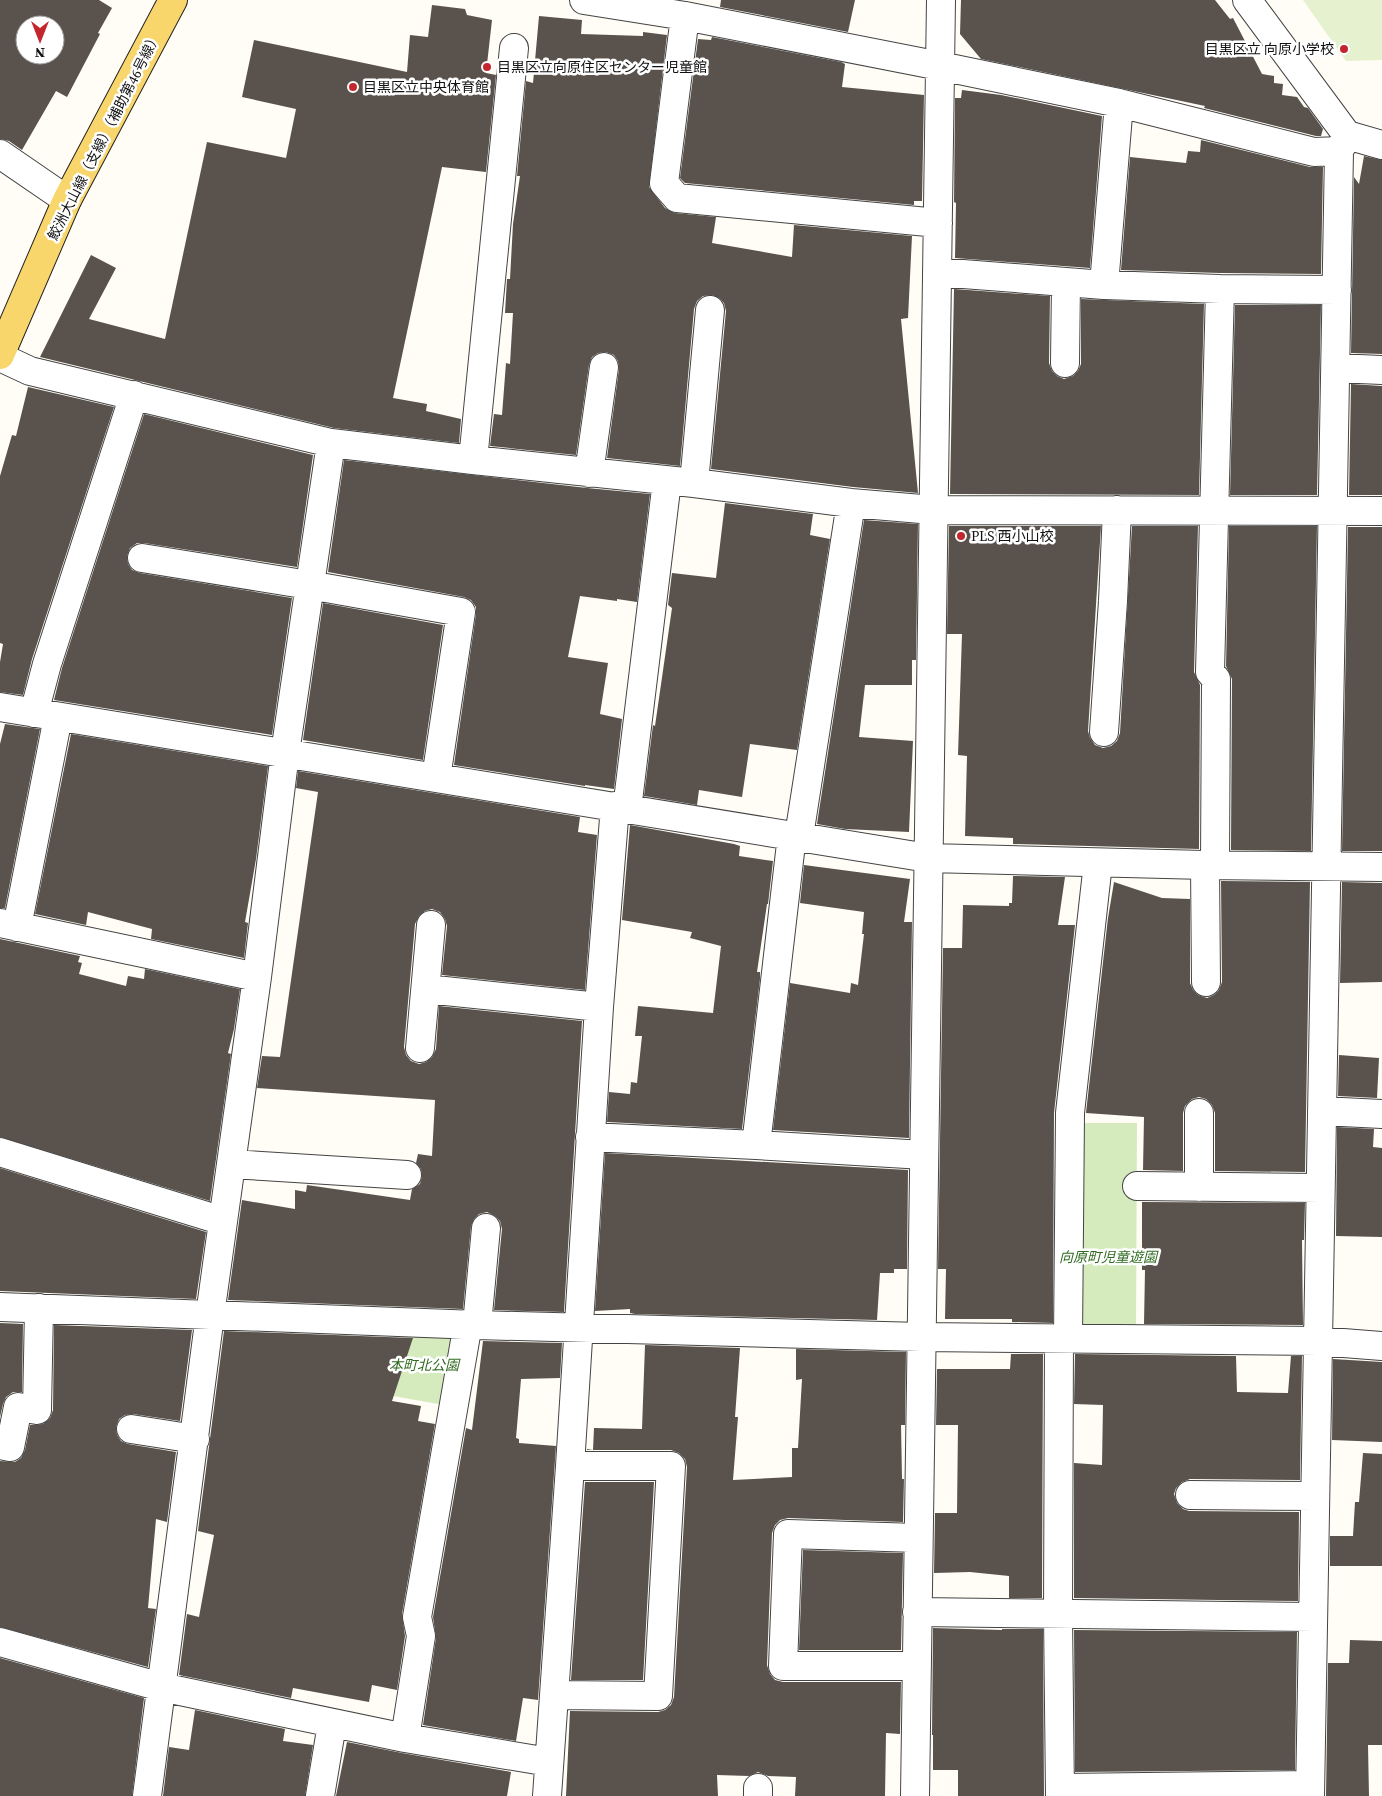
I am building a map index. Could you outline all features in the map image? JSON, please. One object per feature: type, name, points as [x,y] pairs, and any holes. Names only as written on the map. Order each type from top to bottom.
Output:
[{"type":"main road","name":"鮫洲大山線（支線）（補助第46号線）","points":[[0,356],[68,200],[173,0]]},
{"type":"street","points":[[584,0],[696,12],[1119,104],[1314,152],[1343,143],[1382,145]]},
{"type":"street","points":[[915,1796],[941,0]]},
{"type":"street","points":[[1098,863],[1070,1113],[1058,1614],[1060,1792],[1310,1791],[1332,510],[1337,290],[1343,143],[1248,0]]},
{"type":"street","points":[[696,12],[664,183],[677,198],[938,223]]},
{"type":"street","points":[[473,460],[514,48]]},
{"type":"street","points":[[1104,285],[1119,104]]},
{"type":"street","points":[[0,154],[68,200]]},
{"type":"street","points":[[937,272],[1104,285],[1220,289],[1337,290]]},
{"type":"street","points":[[1066,282],[1066,364]]},
{"type":"street","points":[[1206,982],[1216,679],[1210,672],[1220,289]]},
{"type":"street","points":[[694,483],[710,310]]},
{"type":"street","points":[[0,356],[30,371],[331,443],[589,473],[694,483],[851,503],[933,510],[1382,511]]},
{"type":"street","points":[[589,473],[604,367]]},
{"type":"street","points":[[1336,368],[1382,370]]},
{"type":"street","points":[[134,395],[47,664],[46,715],[9,925],[257,977]]},
{"type":"street","points":[[147,1796],[210,1315],[257,977],[285,754],[331,443]]},
{"type":"street","points":[[547,1796],[599,1007],[621,808],[667,480]]},
{"type":"street","points":[[756,1144],[795,836],[851,503]]},
{"type":"street","points":[[1104,732],[1118,510]]},
{"type":"street","points":[[142,558],[461,612],[436,778]]},
{"type":"street","points":[[0,707],[928,858],[1098,863],[1382,867]]},
{"type":"street","points":[[420,1048],[431,925]]},
{"type":"street","points":[[426,989],[599,1007]]},
{"type":"street","points":[[1322,1111],[1382,1114]]},
{"type":"street","points":[[1199,1113],[1199,1187]]},
{"type":"street","points":[[590,1137],[756,1144],[924,1155]]},
{"type":"street","points":[[0,1152],[224,1221]]},
{"type":"street","points":[[231,1164],[408,1175]]},
{"type":"street","points":[[1136,1186],[1320,1188]]},
{"type":"street","points":[[405,1738],[420,1636],[417,1617],[466,1335],[471,1324],[486,1228]]},
{"type":"street","points":[[0,1307],[578,1328],[921,1337],[1318,1341],[1382,1346]]},
{"type":"street","points":[[0,1445],[10,1447],[18,1407],[37,1410],[39,1308]]},
{"type":"street","points":[[131,1429],[195,1439]]},
{"type":"street","points":[[555,1694],[658,1696],[671,1466],[570,1466]]},
{"type":"street","points":[[1190,1495],[1315,1496]]},
{"type":"street","points":[[917,1666],[782,1666],[788,1534],[918,1538]]},
{"type":"street","points":[[918,1612],[1313,1617]]},
{"type":"street","points":[[0,1642],[161,1687],[332,1724],[549,1762]]},
{"type":"street","points":[[320,1796],[332,1724]]},
{"type":"green space","points":[[1303,0],[1382,0],[1382,60],[1346,61]]},
{"type":"green space","name":"向原町児童遊園","points":[[1080,1123],[1137,1123],[1136,1328],[1079,1328]]},
{"type":"green space","name":"本町北公園","points":[[404,1331],[456,1335],[444,1405],[393,1396]]},
{"type":"building","points":[[0,0],[99,0],[112,8],[67,97],[56,91],[22,150],[9,141],[0,139]]},
{"type":"building","points":[[721,0],[855,0],[848,32],[720,7]]},
{"type":"building","points":[[961,0],[1215,0],[1230,19],[1233,18],[1262,74],[1274,76],[1274,83],[1283,84],[1282,95],[1297,97],[1304,107],[1308,108],[1323,129],[1321,136],[1204,108],[1205,106],[981,59],[960,34]]},
{"type":"building","points":[[432,5],[465,9],[467,15],[492,20],[486,73],[496,75],[486,172],[442,167],[393,398],[427,404],[426,411],[461,419],[459,443],[334,428],[40,357],[91,255],[116,268],[89,319],[165,339],[207,142],[286,158],[296,109],[242,97],[254,40],[407,72],[410,35],[428,37]]},
{"type":"building","points":[[539,16],[582,20],[581,34],[643,36],[643,32],[667,35],[649,187],[665,208],[675,213],[716,217],[712,243],[792,257],[794,225],[912,236],[908,318],[901,319],[918,493],[853,487],[711,469],[726,311],[724,303],[712,295],[703,296],[697,301],[694,309],[680,466],[607,458],[619,369],[618,361],[614,355],[606,352],[598,353],[592,357],[589,365],[576,455],[490,446],[494,414],[502,415],[506,363],[510,364],[513,313],[505,313],[507,279],[510,279],[513,224],[520,176],[517,176],[526,81],[533,83]]},
{"type":"building","points":[[712,37],[841,62],[845,64],[842,87],[924,95],[922,201],[914,201],[914,205],[685,183],[680,178],[698,39],[711,40]]},
{"type":"building","points":[[962,90],[1001,95],[1102,116],[1090,268],[955,258],[955,98],[961,98]]},
{"type":"building","points":[[1201,140],[1310,167],[1323,167],[1321,274],[1121,270],[1130,157],[1186,163],[1188,151],[1200,152]]},
{"type":"building","points":[[1364,156],[1382,160],[1382,354],[1351,353],[1354,177],[1359,184]]},
{"type":"building","points":[[954,289],[1050,296],[1049,363],[1052,371],[1064,379],[1073,376],[1081,364],[1081,299],[1204,304],[1199,495],[950,494]]},
{"type":"building","points":[[1235,305],[1321,305],[1317,495],[1230,495]]},
{"type":"building","points":[[1351,384],[1382,386],[1382,495],[1349,495]]},
{"type":"building","points":[[28,387],[114,407],[32,659],[23,695],[0,692],[0,662],[3,644],[0,643],[0,476],[12,435],[16,436]]},
{"type":"building","points":[[144,414],[313,455],[297,567],[144,543],[137,543],[130,548],[127,556],[128,564],[132,570],[140,573],[292,598],[272,735],[54,700],[62,668]]},
{"type":"building","points":[[344,460],[650,494],[637,602],[580,596],[568,657],[608,663],[600,714],[622,719],[614,789],[454,765],[476,607],[471,600],[464,597],[328,572]]},
{"type":"building","points":[[725,503],[813,514],[810,535],[830,539],[797,750],[750,744],[742,797],[699,790],[697,805],[644,796],[653,725],[655,726],[672,608],[668,605],[672,573],[716,578]]},
{"type":"building","points":[[864,520],[918,524],[916,660],[912,660],[912,685],[865,685],[859,737],[913,741],[909,832],[845,829],[817,824]]},
{"type":"building","points":[[949,526],[1101,526],[1088,731],[1095,745],[1103,748],[1111,746],[1117,741],[1120,733],[1132,526],[1198,526],[1194,672],[1200,685],[1199,849],[1013,844],[1013,838],[965,836],[967,756],[958,755],[962,634],[947,634]]},
{"type":"building","points":[[1229,526],[1317,526],[1311,851],[1231,850],[1232,679],[1226,666]]},
{"type":"building","points":[[1348,527],[1382,527],[1382,851],[1342,851]]},
{"type":"building","points":[[323,603],[443,625],[423,760],[303,740]]},
{"type":"building","points":[[5,724],[40,729],[5,908],[0,908],[0,744]]},
{"type":"building","points":[[71,734],[268,766],[256,859],[245,922],[248,923],[244,958],[151,939],[152,929],[88,912],[86,925],[35,914]]},
{"type":"building","points":[[298,771],[580,817],[578,832],[597,835],[585,990],[442,975],[447,926],[440,912],[432,909],[425,911],[419,916],[415,924],[404,1047],[406,1055],[411,1061],[419,1064],[426,1062],[432,1057],[436,1049],[439,1006],[582,1021],[564,1312],[494,1310],[502,1229],[500,1221],[487,1212],[479,1214],[471,1226],[463,1309],[228,1300],[242,1200],[295,1209],[295,1190],[306,1192],[307,1185],[410,1200],[412,1189],[420,1184],[422,1176],[421,1169],[416,1163],[418,1154],[432,1156],[435,1100],[257,1088],[262,1056],[280,1057],[318,792],[296,788]]},
{"type":"building","points":[[630,825],[734,844],[740,846],[739,856],[773,861],[757,972],[760,972],[760,979],[742,1129],[607,1122],[609,1092],[630,1094],[631,1082],[637,1083],[642,1036],[635,1036],[638,1006],[713,1013],[721,946],[690,938],[692,932],[622,920]]},
{"type":"building","points":[[804,865],[910,879],[904,922],[912,922],[909,1138],[773,1130],[790,983],[850,993],[851,983],[858,985],[864,934],[862,934],[864,912],[800,903]]},
{"type":"building","points":[[1013,876],[1065,877],[1058,925],[1075,925],[1054,1113],[1053,1323],[1012,1322],[1012,1319],[945,1319],[946,1269],[938,1269],[943,948],[962,948],[963,905],[1009,906],[1009,903],[1012,903]]},
{"type":"building","points":[[1221,881],[1310,882],[1305,1172],[1215,1171],[1215,1113],[1212,1105],[1206,1099],[1199,1097],[1192,1099],[1185,1106],[1183,1113],[1183,1171],[1143,1170],[1144,1117],[1086,1113],[1108,918],[1114,882],[1162,898],[1190,899],[1190,983],[1198,995],[1207,998],[1219,990],[1222,982]]},
{"type":"building","points":[[1342,882],[1382,883],[1382,982],[1340,983]]},
{"type":"building","points":[[0,939],[80,956],[78,962],[82,963],[79,974],[126,986],[128,976],[144,979],[145,969],[240,989],[228,1053],[231,1054],[210,1201],[0,1137]]},
{"type":"building","points":[[1339,1055],[1379,1058],[1377,1098],[1338,1096]]},
{"type":"building","points":[[1337,1127],[1374,1129],[1373,1147],[1382,1148],[1382,1237],[1336,1236]]},
{"type":"building","points":[[605,1153],[908,1170],[907,1269],[894,1269],[894,1273],[880,1273],[877,1320],[635,1314],[630,1313],[630,1309],[595,1311]]},
{"type":"building","points":[[0,1168],[206,1232],[196,1299],[0,1291]]},
{"type":"building","points":[[1142,1202],[1305,1203],[1304,1240],[1302,1240],[1303,1325],[1144,1324],[1145,1270],[1142,1270]]},
{"type":"building","points":[[0,1323],[23,1324],[22,1392],[13,1392],[6,1397],[0,1417]]},
{"type":"building","points":[[54,1325],[192,1330],[180,1421],[133,1414],[125,1415],[119,1419],[116,1427],[117,1435],[121,1441],[128,1444],[176,1452],[167,1522],[156,1519],[148,1608],[156,1609],[148,1667],[0,1627],[0,1461],[15,1462],[21,1458],[25,1450],[30,1425],[43,1424],[50,1418],[53,1410]]},
{"type":"building","points":[[224,1331],[413,1338],[392,1401],[421,1406],[418,1421],[435,1424],[402,1614],[405,1636],[397,1690],[372,1685],[369,1702],[293,1688],[291,1698],[179,1675],[187,1614],[199,1617],[214,1535],[198,1531]]},
{"type":"building","points":[[483,1341],[562,1343],[560,1378],[521,1379],[516,1438],[519,1439],[519,1443],[556,1446],[538,1700],[523,1698],[516,1741],[423,1725],[436,1638],[433,1617],[466,1428],[472,1430]]},
{"type":"building","points":[[645,1345],[740,1348],[735,1417],[738,1417],[733,1480],[792,1477],[792,1448],[798,1448],[802,1379],[796,1380],[796,1349],[906,1352],[905,1425],[901,1425],[902,1479],[904,1479],[903,1522],[788,1518],[780,1520],[775,1525],[772,1533],[767,1665],[770,1674],[775,1680],[783,1682],[901,1682],[900,1734],[886,1733],[885,1796],[795,1796],[796,1777],[768,1776],[758,1772],[749,1776],[717,1775],[718,1796],[566,1796],[570,1711],[658,1712],[665,1710],[671,1705],[674,1697],[687,1467],[685,1459],[679,1453],[671,1450],[593,1450],[594,1428],[642,1429]]},
{"type":"building","points":[[1011,1354],[1043,1354],[1042,1598],[1009,1598],[1009,1576],[970,1572],[934,1573],[935,1513],[957,1513],[958,1425],[936,1425],[937,1369],[1010,1369]]},
{"type":"building","points":[[1075,1354],[1236,1356],[1237,1392],[1288,1393],[1291,1356],[1302,1356],[1300,1480],[1190,1479],[1182,1482],[1176,1488],[1174,1494],[1177,1503],[1183,1509],[1189,1511],[1299,1512],[1298,1601],[1074,1598],[1074,1463],[1102,1465],[1103,1405],[1074,1404]]},
{"type":"building","points":[[1333,1359],[1382,1362],[1382,1442],[1332,1440]]},
{"type":"building","points":[[1363,1453],[1382,1454],[1382,1566],[1330,1566],[1330,1536],[1353,1536],[1355,1502],[1359,1502]]},
{"type":"building","points":[[585,1482],[654,1482],[643,1680],[571,1680]]},
{"type":"building","points":[[803,1550],[903,1553],[901,1650],[799,1650]]},
{"type":"building","points":[[933,1628],[1043,1629],[1044,1796],[958,1796],[958,1770],[933,1770]]},
{"type":"building","points":[[1074,1630],[1297,1632],[1295,1770],[1075,1772]]},
{"type":"building","points":[[1350,1640],[1382,1641],[1382,1745],[1368,1745],[1369,1796],[1326,1796],[1328,1663],[1349,1663]]},
{"type":"building","points":[[0,1658],[144,1698],[132,1796],[0,1796]]},
{"type":"building","points":[[195,1710],[285,1729],[283,1741],[313,1745],[305,1796],[163,1796],[169,1747],[189,1750]]},
{"type":"building","points":[[347,1742],[511,1772],[507,1796],[336,1796]]},
{"type":"place","name":"目黒区立 向原小学校","points":[[1344,49]]},
{"type":"place","name":"目黒区立向原住区センター児童館","points":[[487,67]]},
{"type":"place","name":"目黒区立中央体育館","points":[[353,87]]},
{"type":"place","name":"PLS 西小山校","points":[[961,536]]}]
